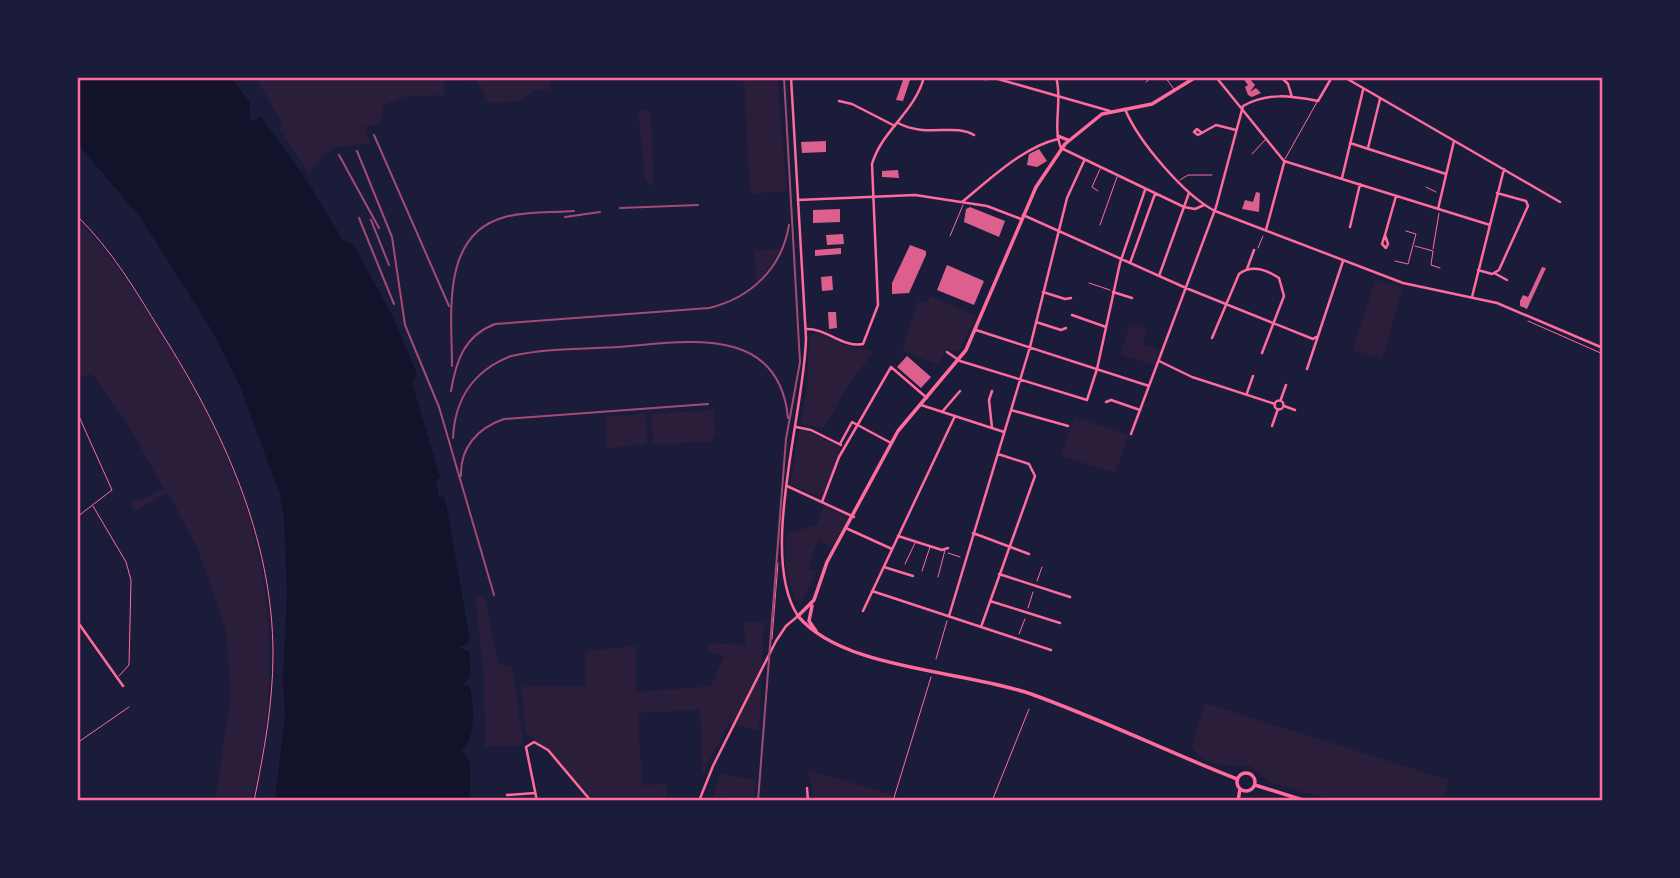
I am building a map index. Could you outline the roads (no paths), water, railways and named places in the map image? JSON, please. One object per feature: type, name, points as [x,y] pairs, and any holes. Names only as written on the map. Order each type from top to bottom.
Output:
[{"type":"main road","points":[[820,635],[809,621],[827,562],[848,529],[891,443],[960,360],[976,330],[1036,187],[1061,148],[1110,111],[1152,104],[1196,77]]},
{"type":"main road","points":[[1058,137],[1070,139]]},
{"type":"main road","points":[[813,603],[798,615],[820,635],[841,648],[982,680],[1034,695],[1237,779]]},
{"type":"main road","points":[[1237,779],[1243,773],[1249,773],[1255,779],[1255,785]]},
{"type":"main road","points":[[1237,779],[1239,801]]},
{"type":"main road","points":[[1239,801],[1246,791],[1255,785]]},
{"type":"main road","points":[[1255,785],[1306,801]]},
{"type":"main road","points":[[1240,789],[1246,791]]},
{"type":"street","points":[[699,801],[713,766],[768,656],[783,630],[798,615],[790,603],[782,577],[787,486],[805,372],[806,329],[791,77]]},
{"type":"street","points":[[806,329],[814,329],[855,345],[863,344],[878,305],[872,197],[873,161],[880,146],[918,95],[924,77]]},
{"type":"street","points":[[991,77],[1110,111]]},
{"type":"street","points":[[1056,77],[1060,95],[1058,137],[1061,148],[1184,207],[1195,209],[1204,205]]},
{"type":"street","points":[[1216,77],[1284,161],[1490,225]]},
{"type":"street","points":[[1281,77],[1288,84],[1292,97]]},
{"type":"street","points":[[1131,434],[1215,211],[1241,110],[1245,105],[1262,97],[1292,97],[1318,101],[1332,77]]},
{"type":"street","points":[[1344,77],[1560,202]]},
{"type":"street","points":[[1342,178],[1363,89]]},
{"type":"street","points":[[1368,148],[1381,99]]},
{"type":"street","points":[[839,102],[852,104],[917,132],[964,131],[974,135]]},
{"type":"street","points":[[1125,109],[1178,181],[1189,193],[1215,211],[1403,283],[1507,306],[1603,348]]},
{"type":"street","points":[[1202,133],[1216,125],[1236,130]]},
{"type":"street","points":[[962,202],[1020,157],[1058,137]]},
{"type":"street","points":[[1439,209],[1454,141]]},
{"type":"street","points":[[1350,143],[1446,174]]},
{"type":"street","points":[[949,617],[1030,347],[1069,190],[1084,161]]},
{"type":"street","points":[[1266,230],[1284,161]]},
{"type":"street","points":[[1472,297],[1504,169]]},
{"type":"street","points":[[1350,227],[1360,184]]},
{"type":"street","points":[[947,352],[960,360],[1087,400],[1097,369],[1121,259],[1145,190]]},
{"type":"street","points":[[1159,276],[1189,193]]},
{"type":"street","points":[[1494,273],[1517,235],[1528,206],[1526,201],[1497,193]]},
{"type":"street","points":[[1130,263],[1155,194]]},
{"type":"street","points":[[798,200],[915,195],[987,206],[1059,231],[1226,305],[1316,337]]},
{"type":"street","points":[[1385,235],[1396,196]]},
{"type":"street","points":[[1212,338],[1234,281],[1247,269],[1254,250]]},
{"type":"street","points":[[1307,369],[1343,261]]},
{"type":"street","points":[[1247,269],[1270,273],[1283,283],[1284,296],[1262,353]]},
{"type":"street","points":[[1478,270],[1507,279]]},
{"type":"street","points":[[1044,292],[1065,299],[1071,298]]},
{"type":"street","points":[[1113,292],[1132,298]]},
{"type":"street","points":[[1072,315],[1106,327]]},
{"type":"street","points":[[1035,322],[1061,330],[1066,328]]},
{"type":"street","points":[[976,330],[1149,386]]},
{"type":"street","points":[[1159,361],[1198,379],[1275,404],[1278,409]]},
{"type":"street","points":[[822,502],[846,447],[891,366],[927,398]]},
{"type":"street","points":[[1247,395],[1252,376]]},
{"type":"street","points":[[1275,404],[1281,400],[1286,386]]},
{"type":"street","points":[[942,412],[960,391]]},
{"type":"street","points":[[992,391],[989,400],[992,428]]},
{"type":"street","points":[[1106,402],[1111,400],[1140,410]]},
{"type":"street","points":[[1281,400],[1283,406]]},
{"type":"street","points":[[921,405],[1004,432]]},
{"type":"street","points":[[1272,426],[1278,409],[1283,406],[1295,410]]},
{"type":"street","points":[[1011,410],[1068,426]]},
{"type":"street","points":[[863,611],[956,416]]},
{"type":"street","points":[[840,444],[852,422],[891,443]]},
{"type":"street","points":[[796,427],[811,430],[846,447]]},
{"type":"street","points":[[981,627],[1035,474],[1029,464],[998,454]]},
{"type":"street","points":[[787,486],[854,517]]},
{"type":"street","points":[[848,529],[892,549]]},
{"type":"street","points":[[973,533],[1029,554]]},
{"type":"street","points":[[898,536],[946,550]]},
{"type":"street","points":[[884,567],[913,576]]},
{"type":"street","points":[[999,574],[1070,597]]},
{"type":"street","points":[[872,591],[1051,650]]},
{"type":"street","points":[[990,601],[1060,623]]},
{"type":"street","points":[[77,621],[123,686]]},
{"type":"street","points":[[537,801],[526,747],[534,742],[548,750],[591,801]]},
{"type":"street","points":[[807,788],[808,801]]},
{"type":"street","points":[[508,795],[535,793]]},
{"type":"lane","points":[[1146,82],[1152,77]]},
{"type":"lane","points":[[1165,77],[1175,91]]},
{"type":"lane","points":[[1284,161],[1318,101]]},
{"type":"lane","points":[[1252,154],[1265,140]]},
{"type":"lane","points":[[1098,191],[1092,187],[1100,169]]},
{"type":"lane","points":[[1178,181],[1188,175],[1212,175]]},
{"type":"lane","points":[[1100,225],[1117,177]]},
{"type":"lane","points":[[950,236],[962,202]]},
{"type":"lane","points":[[1439,209],[1431,265],[1440,268]]},
{"type":"lane","points":[[1395,261],[1408,264],[1416,234],[1406,231]]},
{"type":"lane","points":[[1413,246],[1433,251]]},
{"type":"lane","points":[[1089,283],[1113,292]]},
{"type":"lane","points":[[77,412],[112,490],[77,517]]},
{"type":"lane","points":[[93,506],[126,562],[131,580],[129,665],[117,678]]},
{"type":"lane","points":[[905,564],[916,541]]},
{"type":"lane","points":[[922,571],[930,546]]},
{"type":"lane","points":[[938,577],[946,550]]},
{"type":"lane","points":[[77,743],[129,707]]},
{"type":"railway","points":[[758,801],[786,439],[800,362],[784,77]]},
{"type":"railway","points":[[374,135],[449,306]]},
{"type":"railway","points":[[357,151],[392,237],[405,325],[439,407],[494,595]]},
{"type":"railway","points":[[339,155],[379,228]]},
{"type":"railway","points":[[620,208],[698,205]]},
{"type":"railway","points":[[452,366],[454,279],[469,240],[484,226],[505,217],[574,211]]},
{"type":"railway","points":[[565,217],[600,212]]},
{"type":"railway","points":[[359,218],[394,304]]},
{"type":"railway","points":[[371,220],[389,265]]},
{"type":"railway","points":[[451,391],[463,351],[476,335],[495,324],[709,308],[738,297],[751,289],[772,268],[785,241],[789,225]]},
{"type":"railway","points":[[453,438],[462,398],[476,378],[511,356],[551,350],[699,342],[725,345],[748,352],[767,366],[781,387],[788,418]]},
{"type":"railway","points":[[461,476],[464,456],[472,440],[486,428],[504,419],[708,404]]}]
